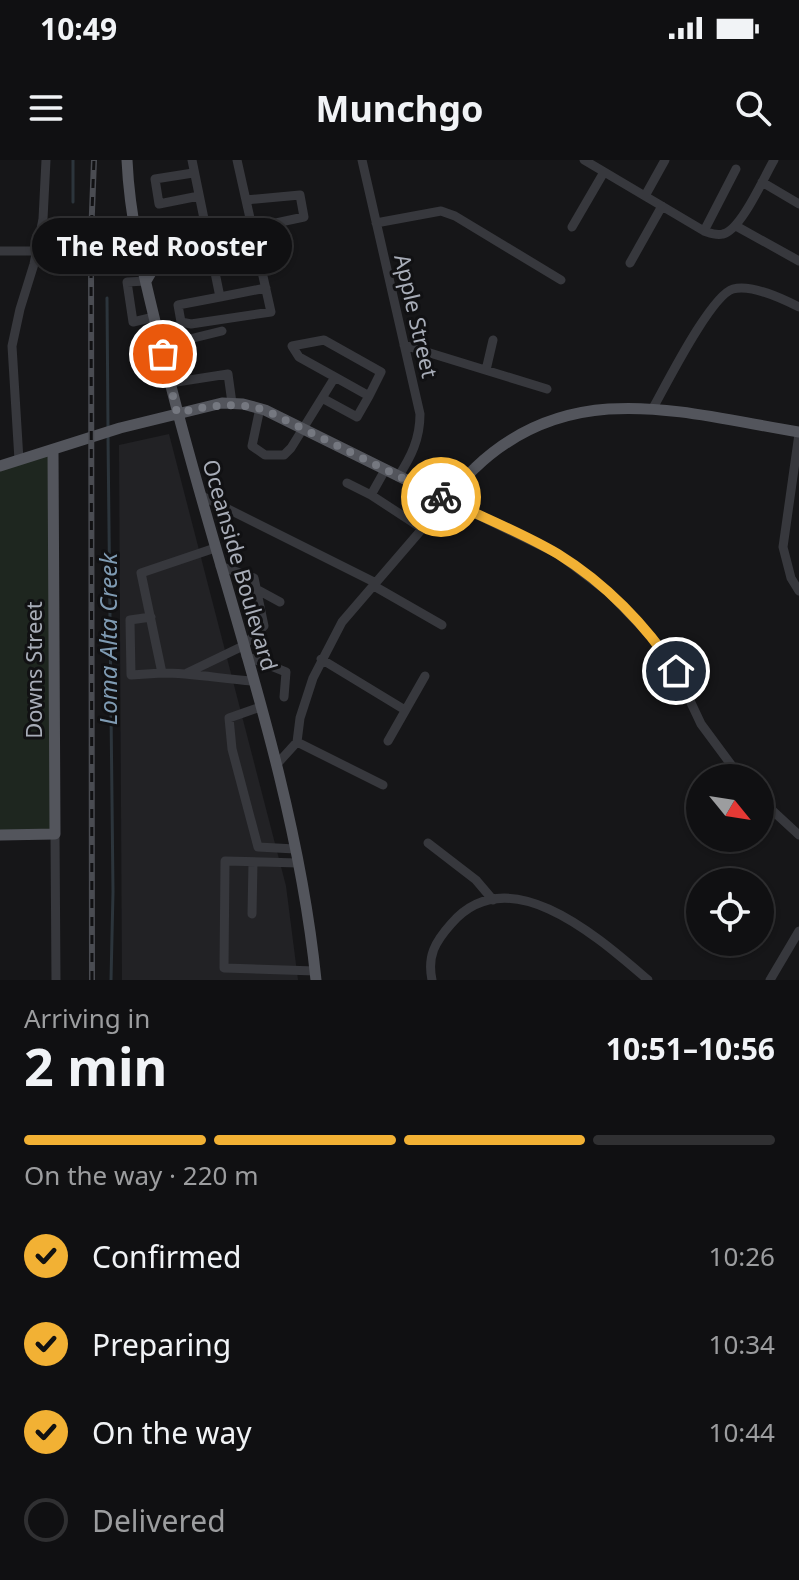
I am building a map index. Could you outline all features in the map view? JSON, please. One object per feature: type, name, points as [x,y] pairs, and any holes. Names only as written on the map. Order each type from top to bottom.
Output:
[{"type":"main road","name":"Oceanside Boulevard","points":[[127,160],[133,220],[154,317],[177,413],[277,764],[318,977]]},
{"type":"main road","points":[[133,220],[166,240],[207,237]]},
{"type":"main road","points":[[146,281],[160,257],[169,249],[207,237]]},
{"type":"main road","points":[[0,466],[120,428],[232,403],[260,408],[447,500],[474,469],[503,445],[543,422],[581,412],[653,408],[799,433]]},
{"type":"main road","name":"Downs Street","points":[[53,450],[55,834]]},
{"type":"main road","points":[[0,835],[55,834]]},
{"type":"street","points":[[19,460],[12,346],[43,219],[46,160]]},
{"type":"street","points":[[192,160],[220,297]]},
{"type":"street","points":[[237,160],[266,288],[271,312],[191,324],[181,322],[178,305],[266,288]]},
{"type":"street","name":"Apple Street","points":[[362,160],[420,414],[420,431],[411,456],[398,477]]},
{"type":"street","points":[[585,160],[704,231],[717,235],[725,234],[736,226],[774,160]]},
{"type":"street","points":[[645,196],[665,160]]},
{"type":"street","points":[[704,231],[736,169]]},
{"type":"street","points":[[572,227],[604,172]]},
{"type":"street","points":[[193,173],[155,179],[159,204],[199,196]]},
{"type":"street","points":[[762,182],[799,204]]},
{"type":"street","points":[[246,200],[300,195],[304,217],[252,228]]},
{"type":"street","points":[[630,263],[662,206]]},
{"type":"street","points":[[376,223],[441,211],[455,216],[561,280]]},
{"type":"street","points":[[736,226],[799,261]]},
{"type":"street","points":[[0,251],[37,251]]},
{"type":"street","points":[[146,281],[127,282],[133,322],[154,317]]},
{"type":"street","points":[[653,408],[715,300],[733,288],[771,292],[799,307]]},
{"type":"street","points":[[161,346],[222,331]]},
{"type":"street","points":[[322,398],[357,417],[369,396],[381,372],[324,340],[292,346],[299,357],[369,396]]},
{"type":"street","points":[[486,370],[493,340]]},
{"type":"street","points":[[404,345],[547,389]]},
{"type":"street","points":[[170,383],[228,374],[232,403]]},
{"type":"street","points":[[260,408],[252,443],[261,453],[284,455],[335,377]]},
{"type":"street","points":[[799,433],[783,547],[791,578],[799,591]]},
{"type":"street","points":[[371,495],[385,470]]},
{"type":"street","points":[[347,483],[423,529]]},
{"type":"street","points":[[200,495],[375,584],[442,625]]},
{"type":"street","points":[[277,764],[297,742],[300,718],[321,659],[342,622],[447,500],[558,554],[608,592],[659,645],[676,671],[701,724],[731,764]]},
{"type":"street","points":[[162,673],[141,573],[215,548]]},
{"type":"street","points":[[187,673],[244,651],[264,626],[254,578],[220,566]]},
{"type":"street","points":[[256,589],[280,602]]},
{"type":"street","points":[[151,617],[130,620],[131,675],[187,673],[252,681]]},
{"type":"street","points":[[244,651],[286,672],[284,697]]},
{"type":"street","points":[[321,659],[405,710]]},
{"type":"street","points":[[388,741],[425,676]]},
{"type":"street","points":[[260,707],[229,718],[232,749],[258,847],[295,849]]},
{"type":"street","points":[[297,742],[383,785]]},
{"type":"street","points":[[774,812],[799,835]]},
{"type":"street","points":[[55,834],[56,980]]},
{"type":"street","points":[[428,843],[476,880],[493,900]]},
{"type":"street","points":[[298,863],[225,861],[224,968],[318,977]]},
{"type":"street","points":[[252,914],[253,862]]},
{"type":"street","points":[[432,980],[431,952],[436,942],[474,903],[501,898],[532,903],[557,912],[593,933],[648,980]]},
{"type":"street","points":[[770,980],[799,931]]},
{"type":"shaded area","points":[[169,434],[286,886],[298,980],[122,980],[119,445]]},
{"type":"shaded area","points":[[53,450],[55,835],[0,835],[0,466]]},
{"type":"waterway","name":"Loma Alta Creek","points":[[73,160],[73,202]]},
{"type":"waterway","name":"Loma Alta Creek","points":[[107,298],[108,428]]},
{"type":"waterway","name":"Loma Alta Creek","points":[[108,436],[113,892],[111,980]]},
{"type":"railway","points":[[92,980],[91,237],[94,160]]},
{"type":"way so far","points":[[163,354],[177,413],[222,403],[265,410],[441,497]]},
{"type":"place","name":"The Red Rooster","points":[[163,354]]},
{"type":"route","points":[[441,497],[558,554],[608,592],[659,645],[676,671]]}]
